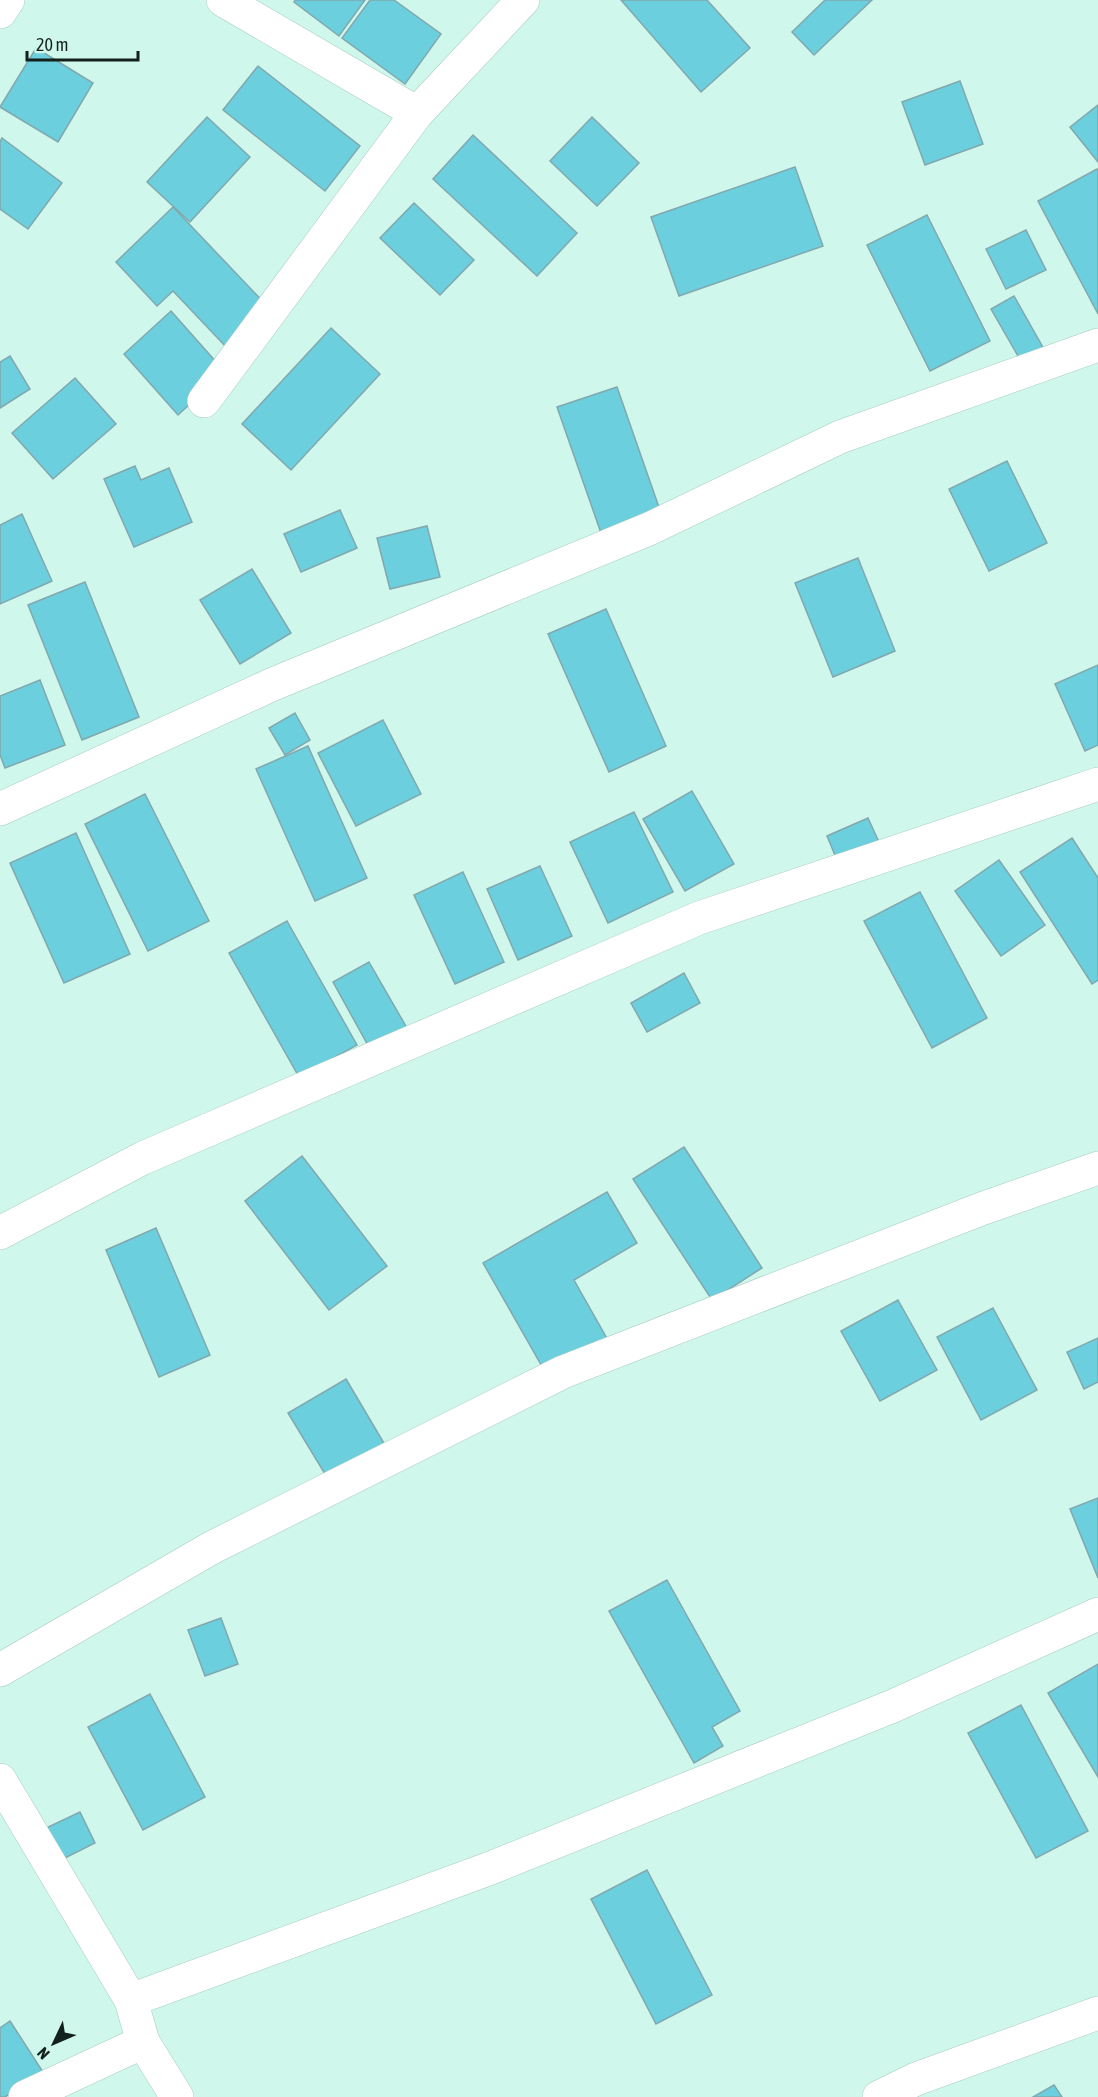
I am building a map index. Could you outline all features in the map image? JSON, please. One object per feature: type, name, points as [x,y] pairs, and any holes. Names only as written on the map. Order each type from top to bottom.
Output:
[{"type":"street","points":[[0,12],[8,0]]},
{"type":"street","points":[[223,0],[417,113]]},
{"type":"street","points":[[204,401],[417,113],[523,0]]},
{"type":"street","points":[[0,808],[271,685],[651,528],[840,437],[1098,345]]},
{"type":"street","points":[[0,1233],[143,1158],[699,918],[1098,784]]},
{"type":"street","points":[[0,1670],[213,1547],[563,1372],[970,1214],[1098,1168]]},
{"type":"street","points":[[131,2000],[499,1865],[893,1706],[1098,1614]]},
{"type":"street","points":[[0,1780],[131,2000],[143,2042],[177,2097]]},
{"type":"street","points":[[879,2097],[916,2079],[1098,2013]]},
{"type":"street","points":[[25,2097],[143,2042]]},
{"type":"building","points":[[295,0],[365,0],[339,36],[294,2]]},
{"type":"building","points":[[370,0],[394,0],[441,34],[405,84],[342,38]]},
{"type":"building","points":[[621,0],[707,0],[750,48],[701,92]]},
{"type":"building","points":[[825,0],[872,0],[814,55],[792,32]]},
{"type":"building","points":[[36,48],[93,83],[58,142],[0,107]]},
{"type":"building","points":[[258,66],[360,146],[325,191],[223,110]]},
{"type":"building","points":[[960,81],[983,144],[925,165],[902,102]]},
{"type":"building","points":[[1098,105],[1098,162],[1070,127]]},
{"type":"building","points":[[207,117],[250,157],[190,222],[147,182]]},
{"type":"building","points":[[592,117],[639,163],[597,206],[550,161]]},
{"type":"building","points":[[473,135],[577,233],[537,276],[433,179]]},
{"type":"building","points":[[2,138],[62,183],[28,229],[0,209],[0,142]]},
{"type":"building","points":[[795,167],[823,246],[679,296],[651,217]]},
{"type":"building","points":[[1098,170],[1098,314],[1038,201]]},
{"type":"building","points":[[414,203],[474,260],[440,295],[380,238]]},
{"type":"building","points":[[173,207],[270,309],[228,349],[173,291],[157,306],[116,262]]},
{"type":"building","points":[[927,215],[990,341],[930,371],[867,245]]},
{"type":"building","points":[[1026,230],[1046,270],[1006,289],[986,249]]},
{"type":"building","points":[[1014,296],[1045,351],[1022,363],[991,309]]},
{"type":"building","points":[[171,311],[225,372],[178,415],[124,354]]},
{"type":"building","points":[[331,328],[380,374],[291,470],[242,424]]},
{"type":"building","points":[[10,356],[30,389],[0,408],[0,362]]},
{"type":"building","points":[[75,378],[116,424],[53,479],[12,433]]},
{"type":"building","points":[[617,387],[661,513],[601,533],[557,407]]},
{"type":"building","points":[[1007,461],[1047,543],[989,571],[949,489]]},
{"type":"building","points":[[135,466],[141,480],[169,468],[192,522],[134,547],[104,479]]},
{"type":"building","points":[[340,510],[357,548],[301,572],[284,534]]},
{"type":"building","points":[[22,514],[52,581],[0,604],[0,525]]},
{"type":"building","points":[[427,526],[440,577],[390,589],[377,538]]},
{"type":"building","points":[[858,558],[895,651],[833,677],[795,583]]},
{"type":"building","points":[[252,569],[291,633],[240,664],[200,600]]},
{"type":"building","points":[[85,582],[139,717],[82,740],[28,605]]},
{"type":"building","points":[[606,609],[666,746],[609,772],[548,634]]},
{"type":"building","points":[[1098,665],[1098,745],[1085,751],[1055,684]]},
{"type":"building","points":[[40,680],[65,745],[5,768],[0,755],[0,696]]},
{"type":"building","points":[[295,713],[310,740],[285,755],[269,728]]},
{"type":"building","points":[[383,720],[421,794],[356,826],[318,753]]},
{"type":"building","points":[[308,746],[367,878],[315,901],[256,769]]},
{"type":"building","points":[[692,791],[734,864],[685,891],[643,819]]},
{"type":"building","points":[[145,794],[209,921],[148,951],[85,824]]},
{"type":"building","points":[[634,812],[673,892],[608,923],[570,842]]},
{"type":"building","points":[[868,818],[879,842],[837,860],[827,836]]},
{"type":"building","points":[[76,833],[130,954],[64,983],[10,863]]},
{"type":"building","points":[[1072,838],[1098,878],[1098,980],[1092,984],[1020,872]]},
{"type":"building","points":[[999,860],[1045,925],[1001,956],[955,891]]},
{"type":"building","points":[[540,866],[572,936],[518,960],[487,889]]},
{"type":"building","points":[[463,872],[504,962],[455,984],[414,895]]},
{"type":"building","points":[[920,892],[987,1018],[932,1048],[864,921]]},
{"type":"building","points":[[287,921],[357,1045],[299,1077],[229,953]]},
{"type":"building","points":[[369,962],[407,1028],[370,1049],[333,982]]},
{"type":"building","points":[[684,973],[700,1003],[647,1032],[631,1003]]},
{"type":"building","points":[[684,1147],[762,1268],[712,1300],[633,1179]]},
{"type":"building","points":[[302,1156],[387,1266],[329,1310],[245,1201]]},
{"type":"building","points":[[607,1192],[637,1243],[574,1280],[609,1342],[548,1377],[483,1263]]},
{"type":"building","points":[[156,1228],[210,1355],[159,1377],[106,1250]]},
{"type":"building","points":[[898,1300],[937,1370],[880,1401],[841,1331]]},
{"type":"building","points":[[993,1308],[1037,1390],[981,1420],[937,1337]]},
{"type":"building","points":[[1098,1338],[1098,1382],[1084,1389],[1067,1352]]},
{"type":"building","points":[[346,1379],[388,1450],[331,1484],[288,1413]]},
{"type":"building","points":[[1098,1498],[1098,1578],[1070,1509]]},
{"type":"building","points":[[667,1580],[740,1711],[712,1727],[723,1746],[694,1763],[609,1611]]},
{"type":"building","points":[[221,1618],[238,1664],[205,1676],[188,1630]]},
{"type":"building","points":[[1098,1664],[1098,1777],[1048,1693]]},
{"type":"building","points":[[150,1694],[205,1797],[143,1830],[88,1727]]},
{"type":"building","points":[[1021,1705],[1088,1831],[1036,1858],[968,1733]]},
{"type":"building","points":[[80,1812],[95,1843],[61,1860],[46,1828]]},
{"type":"building","points":[[647,1870],[712,1995],[656,2024],[591,1899]]},
{"type":"building","points":[[10,2021],[43,2072],[5,2097],[0,2097],[0,2028]]},
{"type":"building","points":[[1054,2085],[1062,2097],[1033,2097]]}]
